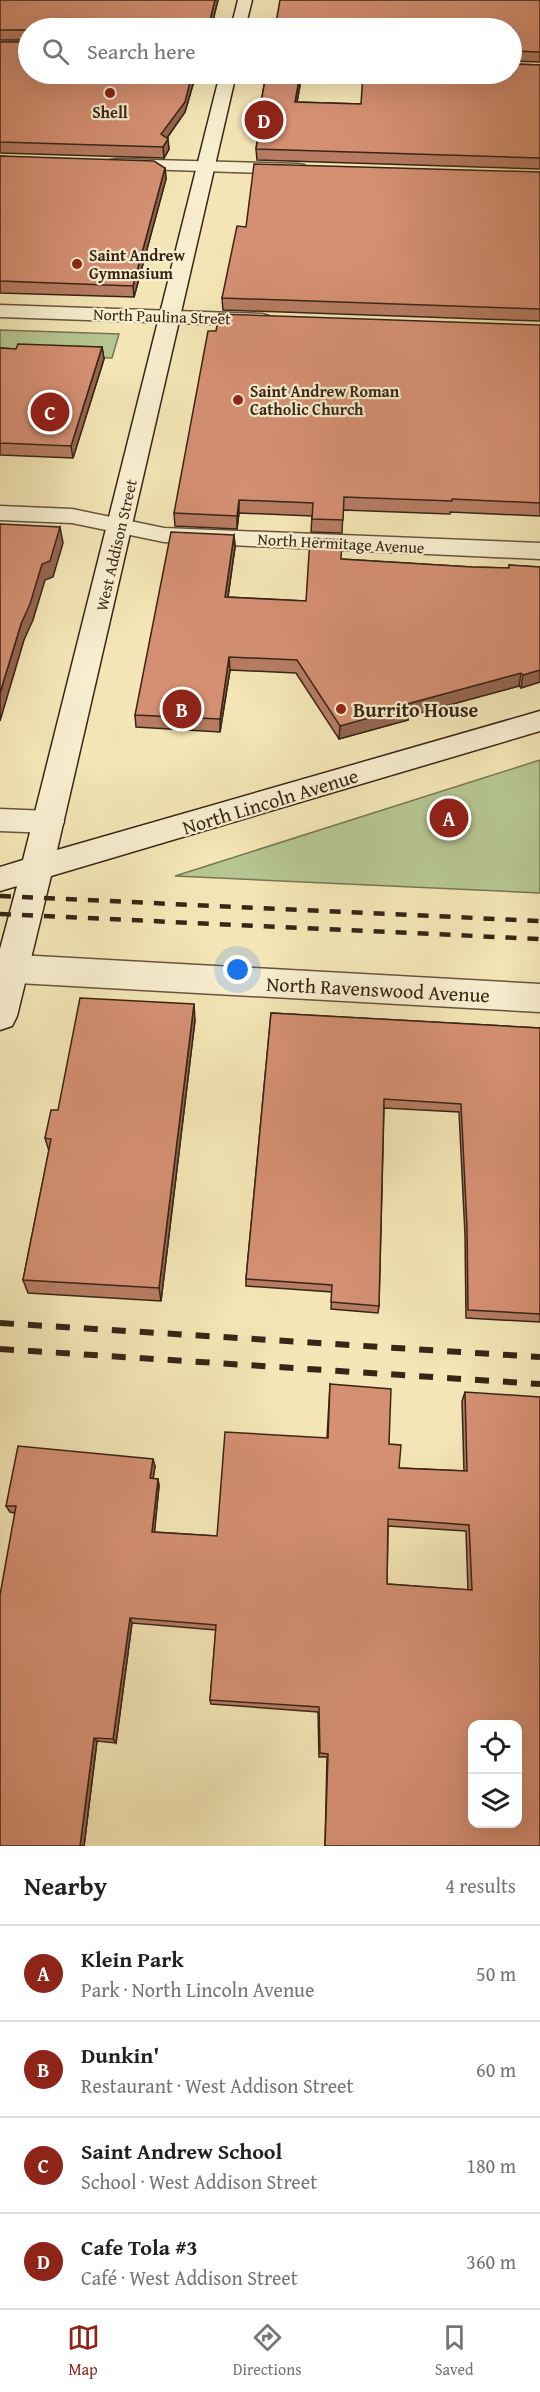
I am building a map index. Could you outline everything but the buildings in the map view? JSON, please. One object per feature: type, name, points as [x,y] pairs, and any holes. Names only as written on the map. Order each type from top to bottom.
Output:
[{"type":"street","points":[[240,18],[245,0]]},
{"type":"street","name":"West Addison Street","points":[[0,1016],[6,968],[49,822],[226,84]]},
{"type":"street","points":[[94,163],[316,169]]},
{"type":"street","name":"North Paulina Street","points":[[0,311],[280,320]]},
{"type":"street","name":"North Hermitage Avenue","points":[[0,513],[72,516],[164,535],[540,551]]},
{"type":"street","name":"North Lincoln Avenue","points":[[0,879],[540,720]]},
{"type":"street","points":[[0,820],[49,822]]},
{"type":"street","name":"North Ravenswood Avenue","points":[[6,968],[540,998]]},
{"type":"green space","points":[[0,330],[119,334],[112,358],[0,355]]},
{"type":"green space","points":[[540,760],[540,893],[175,876]]},
{"type":"railway","points":[[0,896],[540,921]]},
{"type":"railway","points":[[0,914],[540,939]]},
{"type":"railway","points":[[0,1323],[540,1357]]},
{"type":"railway","points":[[0,1349],[540,1384]]},
{"type":"place","name":"Shell","points":[[110,93]]},
{"type":"place","name":"Cafe Tola #3","points":[[264,120]]},
{"type":"place","name":"Saint Andrew Gymnasium","points":[[77,264]]},
{"type":"place","name":"Saint Andrew Roman Catholic Church","points":[[238,400]]},
{"type":"place","name":"Saint Andrew School","points":[[50,412]]},
{"type":"place","name":"Dunkin'","points":[[182,709]]},
{"type":"place","name":"Burrito House","points":[[341,709]]},
{"type":"place","name":"Klein Park","points":[[449,818]]}]
